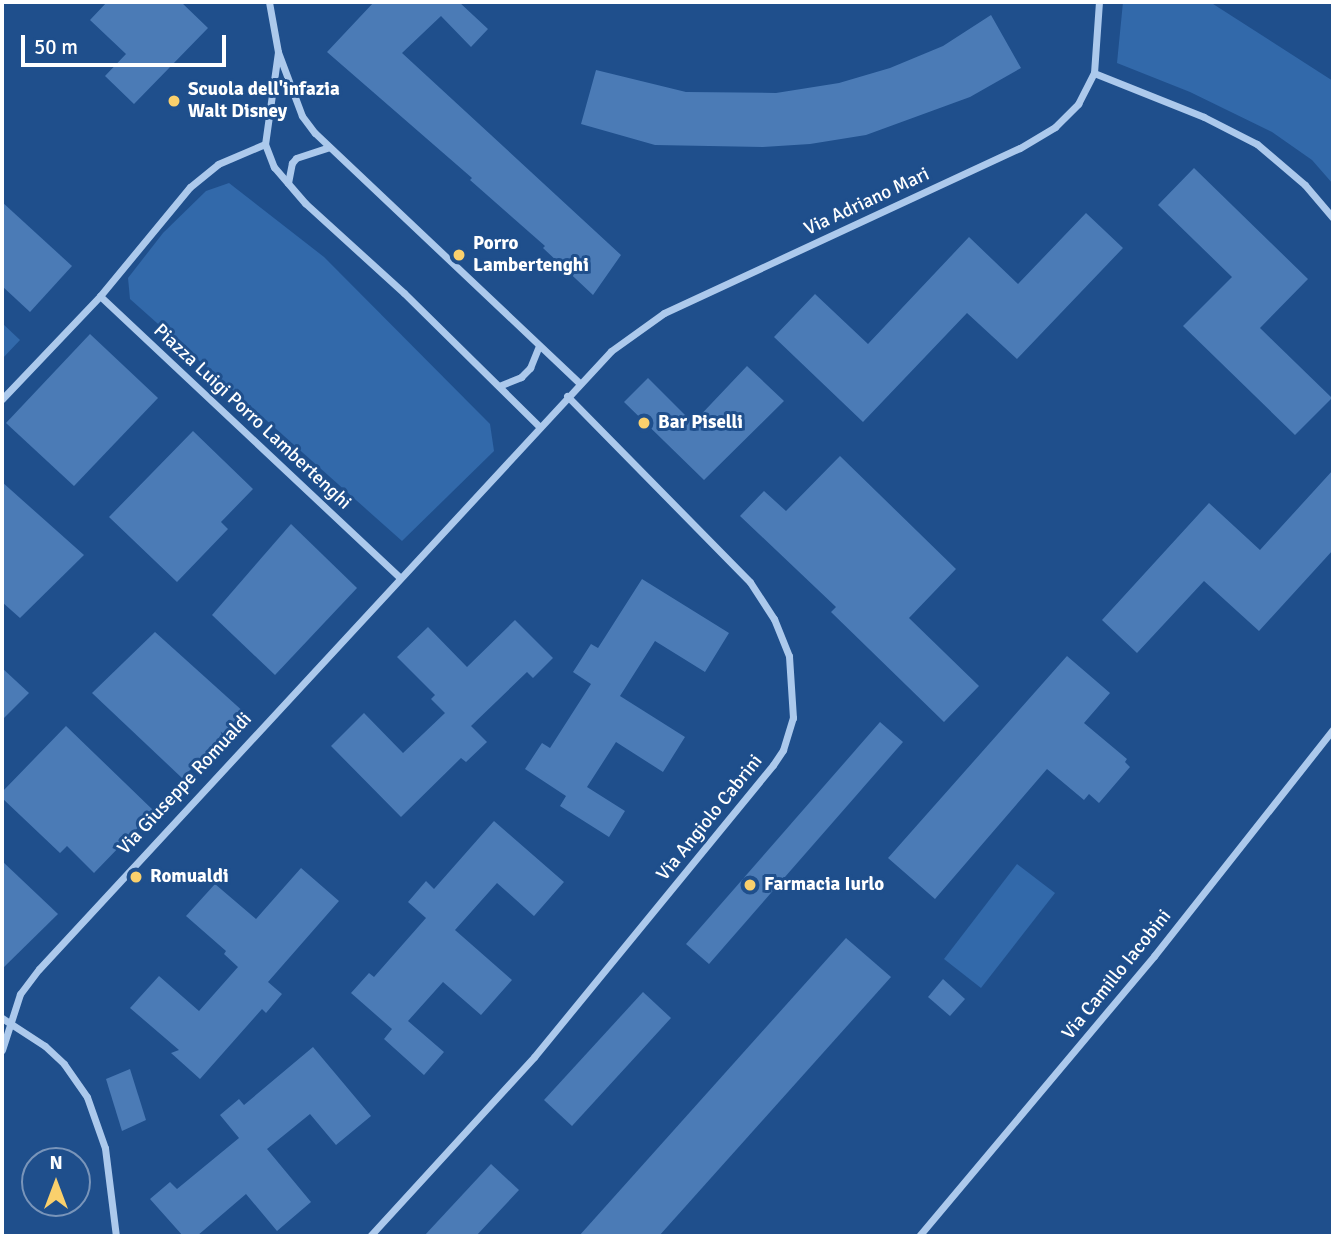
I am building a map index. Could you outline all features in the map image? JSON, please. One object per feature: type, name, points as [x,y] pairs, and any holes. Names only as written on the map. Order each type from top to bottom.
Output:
[{"type":"street","points":[[269,2],[278,52],[302,116],[329,147],[579,383],[399,577]]},
{"type":"street","name":"Via Adriano Mari","points":[[579,383],[622,340],[664,313],[1044,135],[1078,104],[1094,74],[1099,2]]},
{"type":"street","points":[[278,52],[265,144],[268,159],[288,183],[539,426]]},
{"type":"street","points":[[1094,74],[1204,117],[1257,144],[1305,185],[1333,218]]},
{"type":"street","points":[[2,399],[100,296],[198,179],[218,164],[265,144]]},
{"type":"street","points":[[288,183],[292,163],[296,158],[329,147]]},
{"type":"street","name":"Piazza Luigi Porro Lambertenghi","points":[[100,296],[399,577]]},
{"type":"street","points":[[499,386],[521,377],[530,369],[539,346]]},
{"type":"street","name":"Via Angiolo Cabrini","points":[[370,1236],[534,1057],[765,776],[783,750],[793,718],[789,656],[774,619],[750,582],[568,396]]},
{"type":"street","name":"Via Giuseppe Romualdi","points":[[2,1050],[20,994],[39,968],[399,577]]},
{"type":"street","name":"Via Camillo Iacobini","points":[[919,1236],[1154,956],[1333,729]]},
{"type":"street","points":[[2,1018],[45,1046],[64,1064],[87,1097],[105,1148],[116,1236]]},
{"type":"shaded area","points":[[1123,2],[1210,2],[1333,81],[1333,184],[1312,160],[1272,132],[1190,92],[1117,63]]},
{"type":"shaded area","points":[[229,183],[324,257],[490,424],[494,451],[402,541],[130,299],[128,278],[163,233],[206,191]]},
{"type":"shaded area","points":[[2,323],[20,340],[2,359]]},
{"type":"shaded area","points":[[1017,864],[1055,893],[981,988],[944,959]]},
{"type":"building","points":[[107,2],[181,2],[208,28],[134,104],[105,76],[126,54],[90,20]]},
{"type":"building","points":[[374,2],[459,2],[488,29],[471,47],[441,16],[402,53],[621,255],[593,295],[543,248],[545,246],[470,180],[472,178],[327,52]]},
{"type":"building","points":[[991,15],[1021,68],[970,97],[866,135],[810,144],[763,147],[655,145],[581,124],[596,70],[686,92],[776,93],[839,83],[890,68],[943,46]]},
{"type":"building","points":[[1194,168],[1308,279],[1260,328],[1332,398],[1295,435],[1183,326],[1232,277],[1158,205]]},
{"type":"building","points":[[2,202],[72,266],[30,312],[2,286]]},
{"type":"building","points":[[1086,213],[1123,248],[1017,359],[967,313],[863,422],[774,337],[815,294],[868,344],[969,237],[1018,284]]},
{"type":"building","points":[[90,334],[158,398],[74,486],[6,423]]},
{"type":"building","points":[[747,366],[784,401],[704,480],[624,402],[648,378],[693,423]]},
{"type":"building","points":[[193,431],[253,489],[221,522],[228,529],[177,582],[109,517]]},
{"type":"building","points":[[840,456],[956,569],[909,618],[979,686],[944,722],[831,612],[836,607],[740,516],[764,491],[786,511]]},
{"type":"building","points":[[1333,470],[1333,550],[1259,631],[1204,581],[1137,653],[1102,620],[1209,503],[1260,550]]},
{"type":"building","points":[[2,482],[84,555],[20,618],[2,602]]},
{"type":"building","points":[[291,524],[357,588],[275,675],[212,615]]},
{"type":"building","points":[[642,579],[729,633],[705,672],[655,641],[620,696],[685,737],[663,772],[616,742],[587,787],[625,811],[609,837],[560,806],[566,796],[525,769],[542,743],[550,748],[591,684],[573,672],[591,644],[598,648]]},
{"type":"building","points":[[515,620],[553,658],[533,678],[527,672],[471,726],[487,742],[466,762],[461,758],[401,817],[331,746],[364,713],[403,753],[445,713],[431,699],[435,695],[397,657],[428,627],[467,667]]},
{"type":"building","points":[[155,632],[246,714],[182,778],[92,693]]},
{"type":"building","points":[[1067,656],[1110,693],[1084,723],[1127,759],[1125,762],[1130,767],[1099,803],[1089,794],[1084,800],[1047,769],[935,899],[888,858]]},
{"type":"building","points":[[2,668],[29,693],[2,720]]},
{"type":"building","points":[[880,722],[903,742],[709,964],[686,944]]},
{"type":"building","points":[[66,726],[154,811],[94,873],[67,846],[60,853],[2,798],[2,792]]},
{"type":"building","points":[[494,821],[564,882],[534,916],[497,883],[455,930],[512,980],[481,1015],[443,982],[408,1021],[444,1052],[424,1075],[384,1039],[392,1029],[351,993],[369,973],[374,977],[426,918],[408,902],[426,881],[434,889]]},
{"type":"building","points":[[2,861],[58,914],[2,969]]},
{"type":"building","points":[[301,868],[339,901],[268,982],[282,994],[266,1013],[262,1009],[200,1079],[171,1053],[179,1050],[130,1008],[159,976],[199,1011],[238,967],[224,954],[226,951],[186,916],[215,884],[256,919]]},
{"type":"building","points":[[846,938],[891,977],[659,1236],[579,1236]]},
{"type":"building","points":[[943,979],[965,999],[950,1016],[928,997]]},
{"type":"building","points":[[643,992],[671,1018],[572,1126],[544,1100]]},
{"type":"building","points":[[313,1047],[371,1116],[336,1145],[310,1114],[267,1149],[311,1202],[277,1231],[246,1194],[197,1236],[183,1236],[150,1199],[170,1182],[177,1189],[239,1138],[220,1115],[239,1099],[244,1105]]},
{"type":"building","points":[[130,1069],[146,1120],[122,1131],[106,1079]]},
{"type":"building","points":[[491,1164],[519,1190],[476,1236],[424,1236]]},
{"type":"place","name":"Scuola dell'infazia Walt Disney","points":[[174,101]]},
{"type":"place","name":"Porro Lambertenghi","points":[[459,255]]},
{"type":"place","name":"Bar Piselli","points":[[644,423]]},
{"type":"place","name":"Romualdi","points":[[136,877]]},
{"type":"place","name":"Farmacia Iurlo","points":[[750,885]]}]
